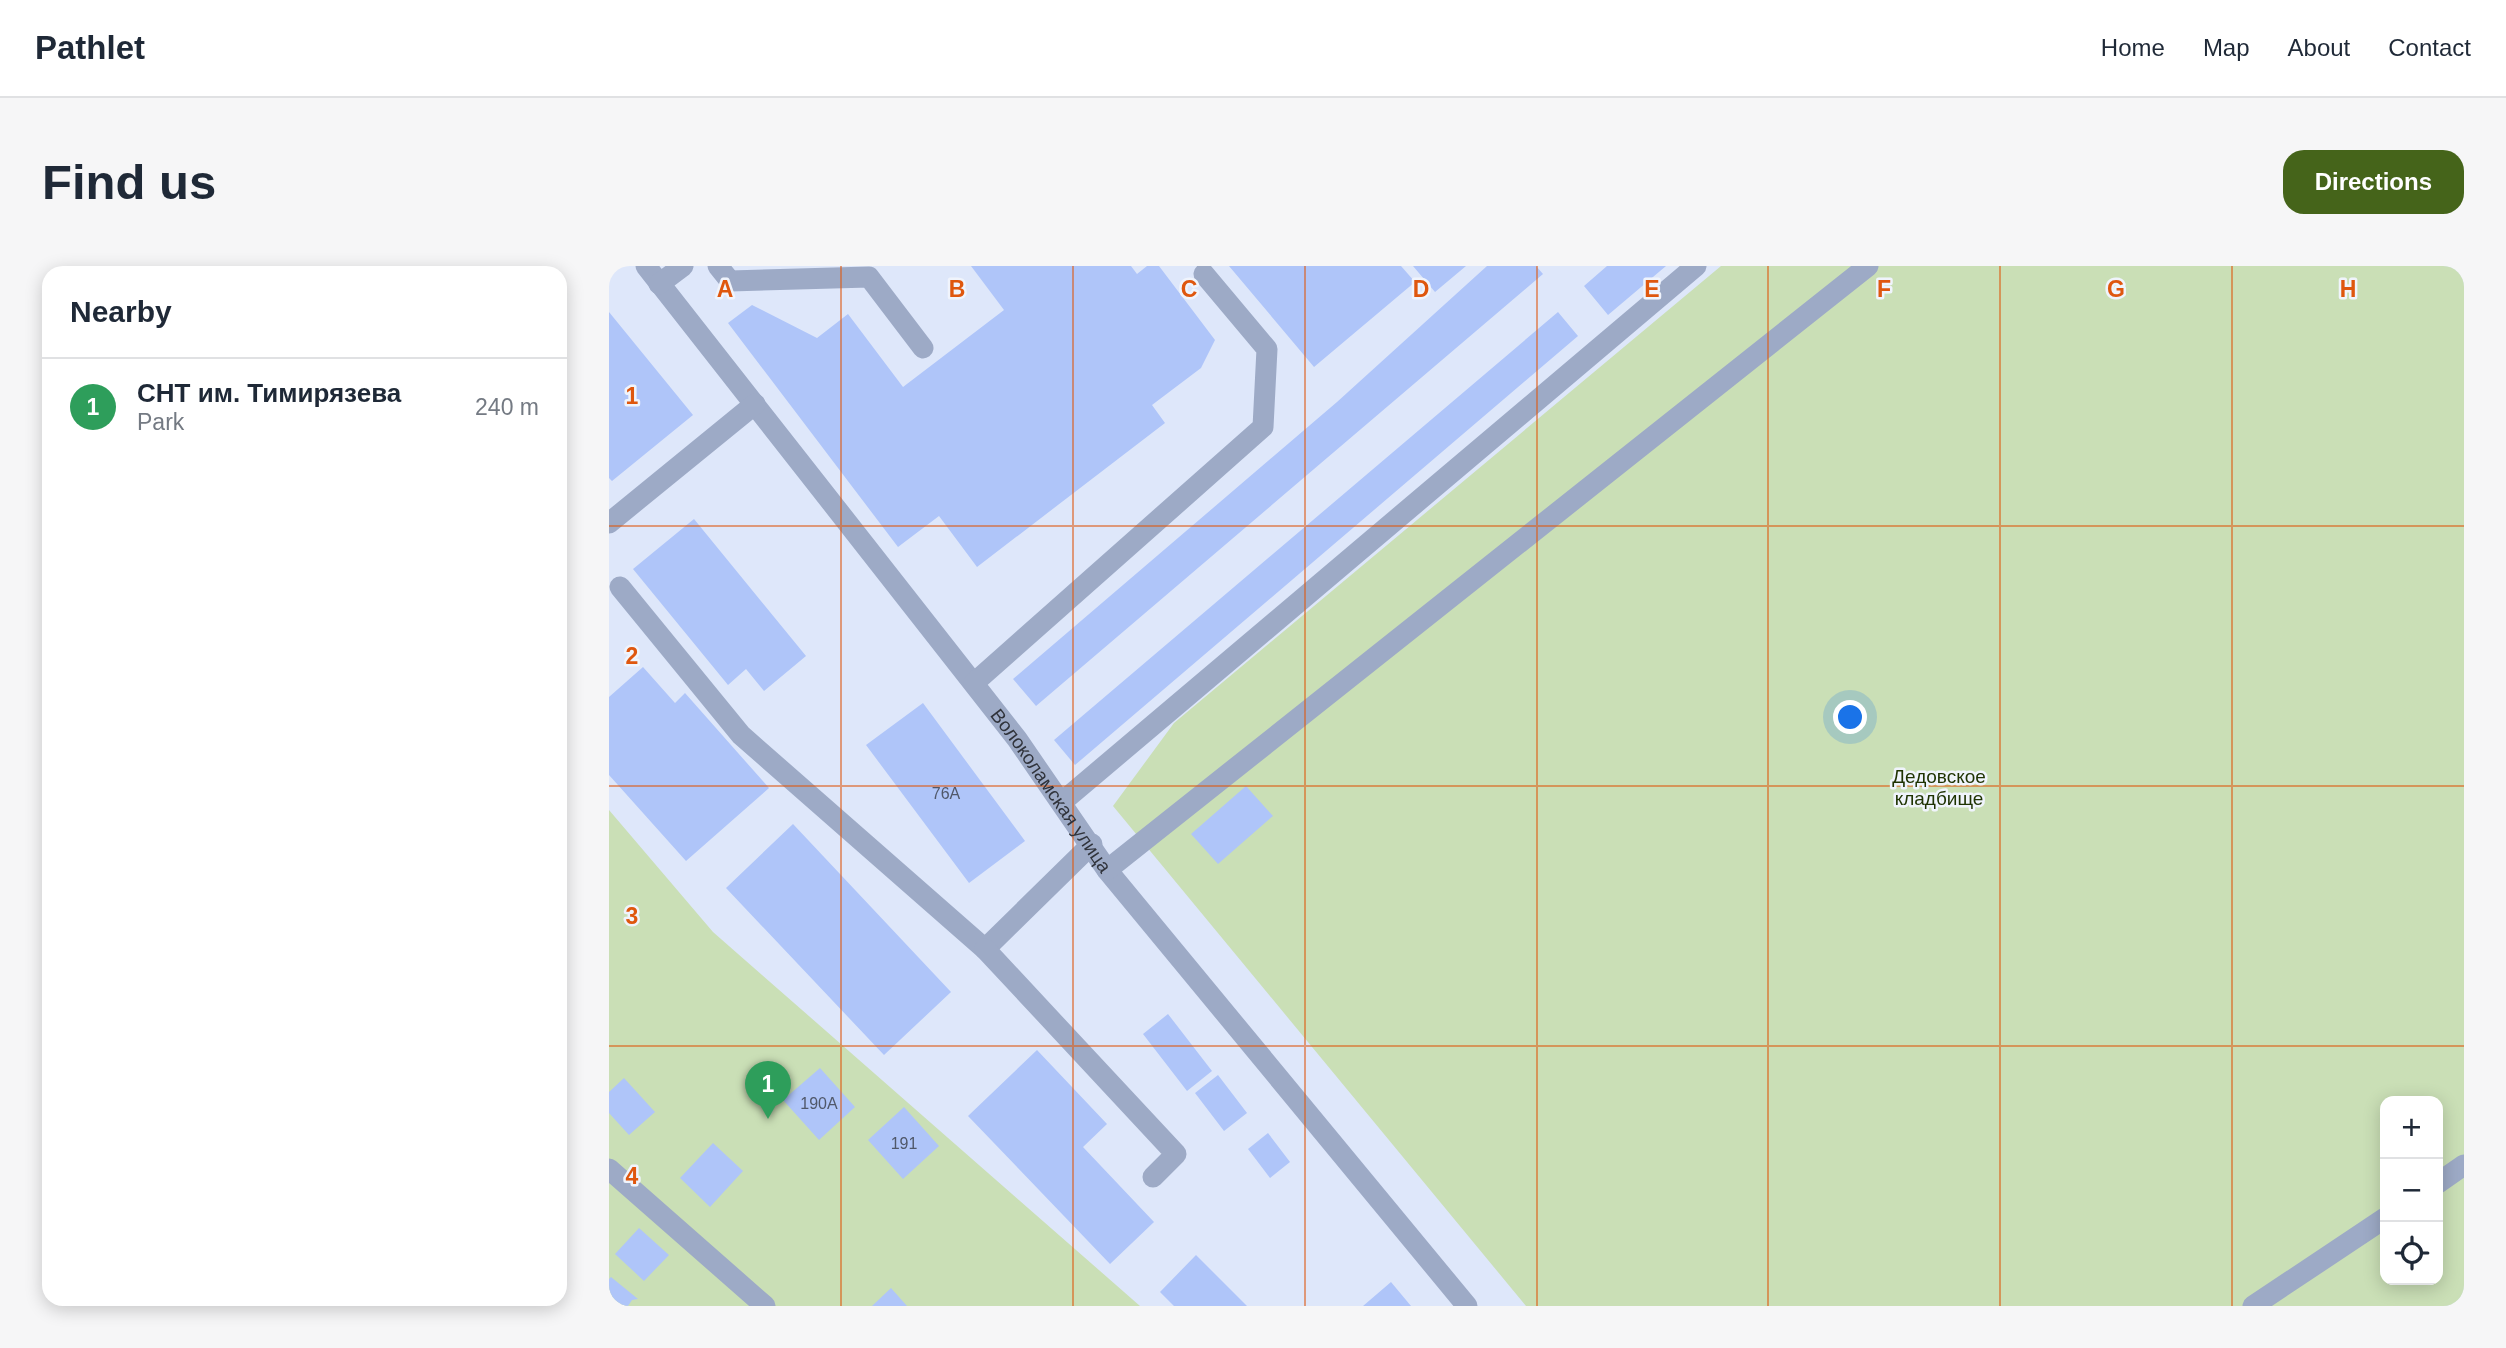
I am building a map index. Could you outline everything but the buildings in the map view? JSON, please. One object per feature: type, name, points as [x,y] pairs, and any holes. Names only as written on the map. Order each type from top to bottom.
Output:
[{"type":"street","name":"Волоколамская улица","points":[[646,266],[974,683],[1062,802],[1107,870],[1467,1306]]},
{"type":"street","points":[[659,284],[683,266]]},
{"type":"street","points":[[718,266],[730,281],[869,277],[923,348]]},
{"type":"street","points":[[1062,802],[1696,266]]},
{"type":"street","points":[[1107,870],[1868,266]]},
{"type":"street","points":[[974,683],[1263,427],[1267,349],[1204,274]]},
{"type":"street","points":[[611,517],[755,404]]},
{"type":"street","points":[[620,587],[741,735],[985,950],[1176,1154],[1153,1177]]},
{"type":"street","points":[[985,950],[1092,845]]},
{"type":"street","points":[[2443,1180],[2464,1165]]},
{"type":"street","points":[[609,1169],[765,1306]]},
{"type":"street","points":[[2253,1306],[2380,1221]]},
{"type":"green space","name":"Дедовское кладбище","points":[[1721,266],[2464,266],[2464,1306],[1526,1306],[1113,806],[1174,723]]},
{"type":"green space","points":[[609,810],[713,932],[1140,1306],[609,1306]]},
{"type":"place","name":"СНТ им. Тимирязева","points":[[768,1119]]}]
